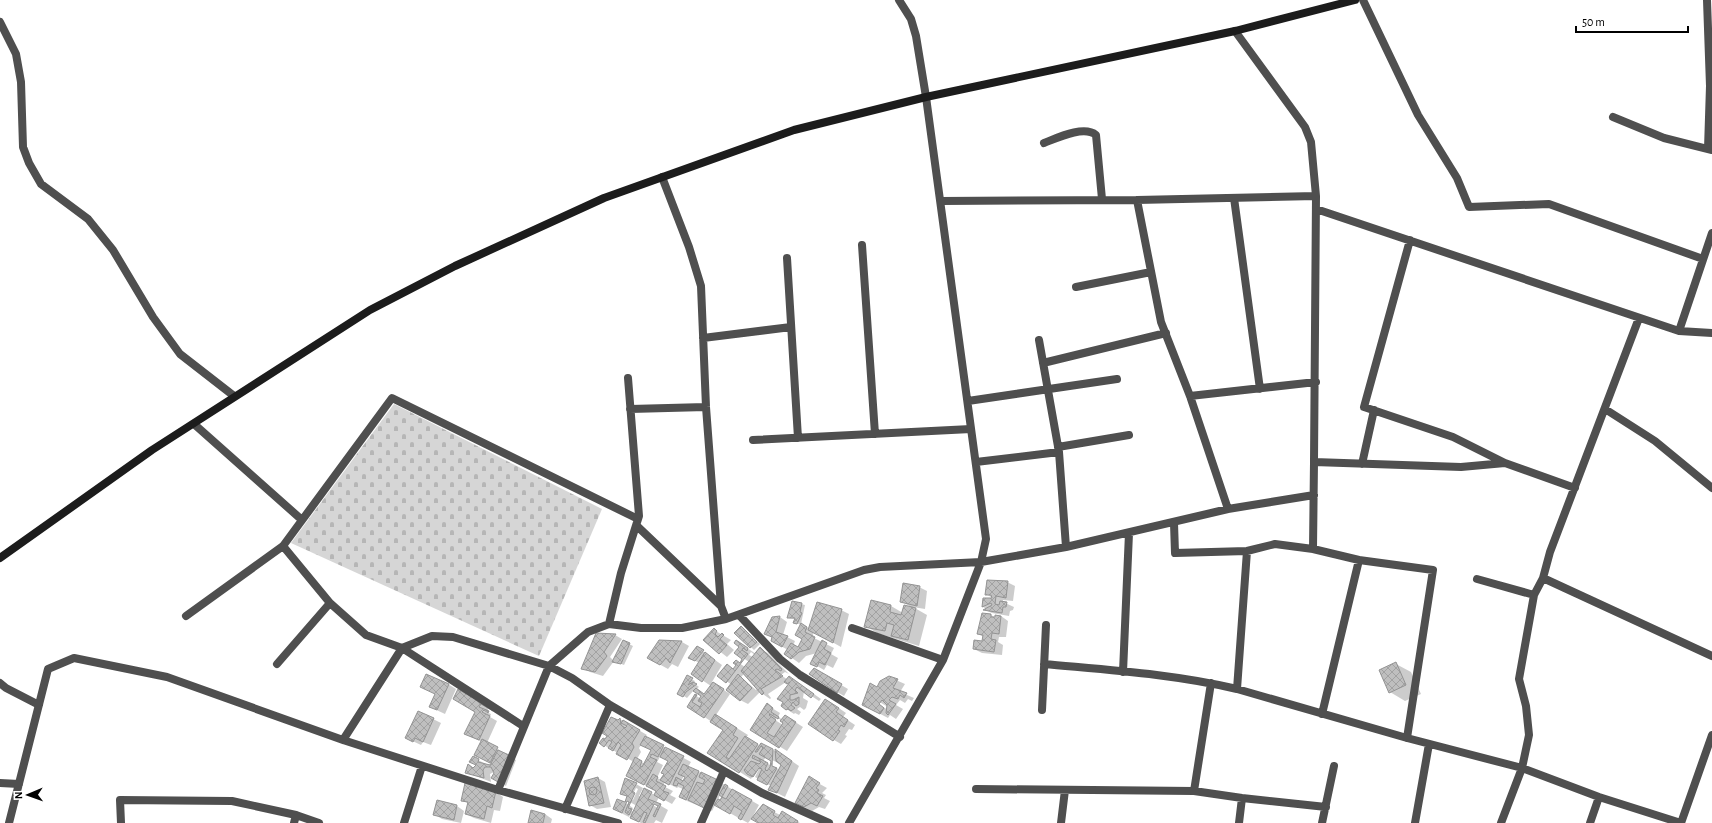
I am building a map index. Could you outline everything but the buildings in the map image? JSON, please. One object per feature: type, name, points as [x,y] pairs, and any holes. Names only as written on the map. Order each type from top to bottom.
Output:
[{"type":"street","points":[[849,823],[900,737],[942,660],[981,562],[986,539],[926,97],[916,36],[911,19],[899,0]]},
{"type":"street","points":[[0,558],[152,450],[370,310],[448,270],[604,198],[794,130],[926,97],[1235,31],[1355,0]]},
{"type":"street","points":[[1363,0],[1418,115],[1457,178],[1469,207],[1549,204],[1703,259]]},
{"type":"street","points":[[1613,117],[1664,138],[1710,150],[1711,86],[1707,0]]},
{"type":"street","points":[[0,22],[16,54],[21,82],[23,147],[29,163],[41,184],[88,219],[112,250],[154,317],[180,354],[234,396]]},
{"type":"street","points":[[1235,31],[1305,127],[1311,142],[1313,155],[1316,196],[1316,382],[1313,549]]},
{"type":"street","points":[[1044,143],[1070,133],[1089,132],[1096,135],[1102,199]]},
{"type":"street","points":[[662,177],[689,247],[701,286],[706,407],[721,606],[726,619]]},
{"type":"street","points":[[941,201],[1137,200],[1316,196]]},
{"type":"street","points":[[1234,198],[1260,389]]},
{"type":"street","points":[[1137,200],[1161,322],[1190,396],[1228,509]]},
{"type":"street","points":[[1316,209],[1679,331],[1712,333]]},
{"type":"street","points":[[1679,331],[1712,233]]},
{"type":"street","points":[[1410,240],[1364,407],[1453,437],[1505,463],[1575,488]]},
{"type":"street","points":[[862,245],[875,434]]},
{"type":"street","points":[[787,258],[798,438]]},
{"type":"street","points":[[1076,287],[1151,272]]},
{"type":"street","points":[[1501,823],[1522,768],[1529,735],[1526,706],[1519,679],[1534,595],[1542,578],[1550,552],[1639,318]]},
{"type":"street","points":[[703,338],[791,327]]},
{"type":"street","points":[[1043,363],[1166,333]]},
{"type":"street","points":[[1039,340],[1058,450],[1066,547]]},
{"type":"street","points":[[609,624],[621,573],[638,523],[628,378]]},
{"type":"street","points":[[968,401],[1116,379]]},
{"type":"street","points":[[1190,396],[1316,382]]},
{"type":"street","points":[[186,616],[283,546],[392,398],[638,523],[721,606]]},
{"type":"street","points":[[630,409],[706,407]]},
{"type":"street","points":[[1605,409],[1655,441],[1712,488]]},
{"type":"street","points":[[1362,464],[1374,410]]},
{"type":"street","points":[[194,424],[302,520]]},
{"type":"street","points":[[754,440],[971,429]]},
{"type":"street","points":[[976,462],[1058,450],[1129,435]]},
{"type":"street","points":[[1314,462],[1462,467],[1505,463]]},
{"type":"street","points":[[498,790],[523,726],[549,666],[588,632],[609,624],[641,628],[682,628],[740,616],[864,570],[880,567],[981,562],[1066,547],[1174,523],[1228,509],[1314,495]]},
{"type":"street","points":[[1174,523],[1175,553],[1247,551],[1275,544],[1313,549],[1359,560],[1433,570],[1407,738]]},
{"type":"street","points":[[1124,672],[1129,533]]},
{"type":"street","points":[[283,546],[330,603],[366,635],[402,648],[523,726]]},
{"type":"street","points":[[1237,689],[1247,551]]},
{"type":"street","points":[[1322,714],[1359,560]]},
{"type":"street","points":[[1477,578],[1534,595]]},
{"type":"street","points":[[1542,578],[1712,656]]},
{"type":"street","points":[[277,664],[330,603]]},
{"type":"street","points":[[740,616],[780,659],[795,671],[900,737]]},
{"type":"street","points":[[1042,710],[1046,625]]},
{"type":"street","points":[[852,628],[942,660]]},
{"type":"street","points":[[343,740],[402,648],[432,636],[453,637],[549,666],[572,678],[610,705],[762,793],[830,823]]},
{"type":"street","points":[[9,823],[48,669],[74,658],[167,677],[343,740],[422,766],[603,821],[618,823]]},
{"type":"street","points":[[1044,664],[1211,683],[1237,689],[1407,738],[1522,768],[1599,798],[1681,823],[1712,735]]},
{"type":"street","points":[[0,683],[6,688],[39,705]]},
{"type":"street","points":[[1194,791],[1211,683]]},
{"type":"street","points":[[565,809],[610,705]]},
{"type":"street","points":[[1415,823],[1429,744]]},
{"type":"street","points":[[404,823],[422,766]]},
{"type":"street","points":[[1322,823],[1334,766]]},
{"type":"street","points":[[701,823],[724,771]]},
{"type":"street","points":[[0,783],[19,784]]},
{"type":"street","points":[[976,789],[1194,791],[1326,808]]},
{"type":"street","points":[[1061,823],[1065,790]]},
{"type":"street","points":[[1239,823],[1242,798]]},
{"type":"street","points":[[1590,823],[1599,798]]},
{"type":"street","points":[[121,823],[120,800],[232,801],[295,819],[319,823]]},
{"type":"green space","points":[[394,404],[602,509],[539,656],[291,543]]}]
